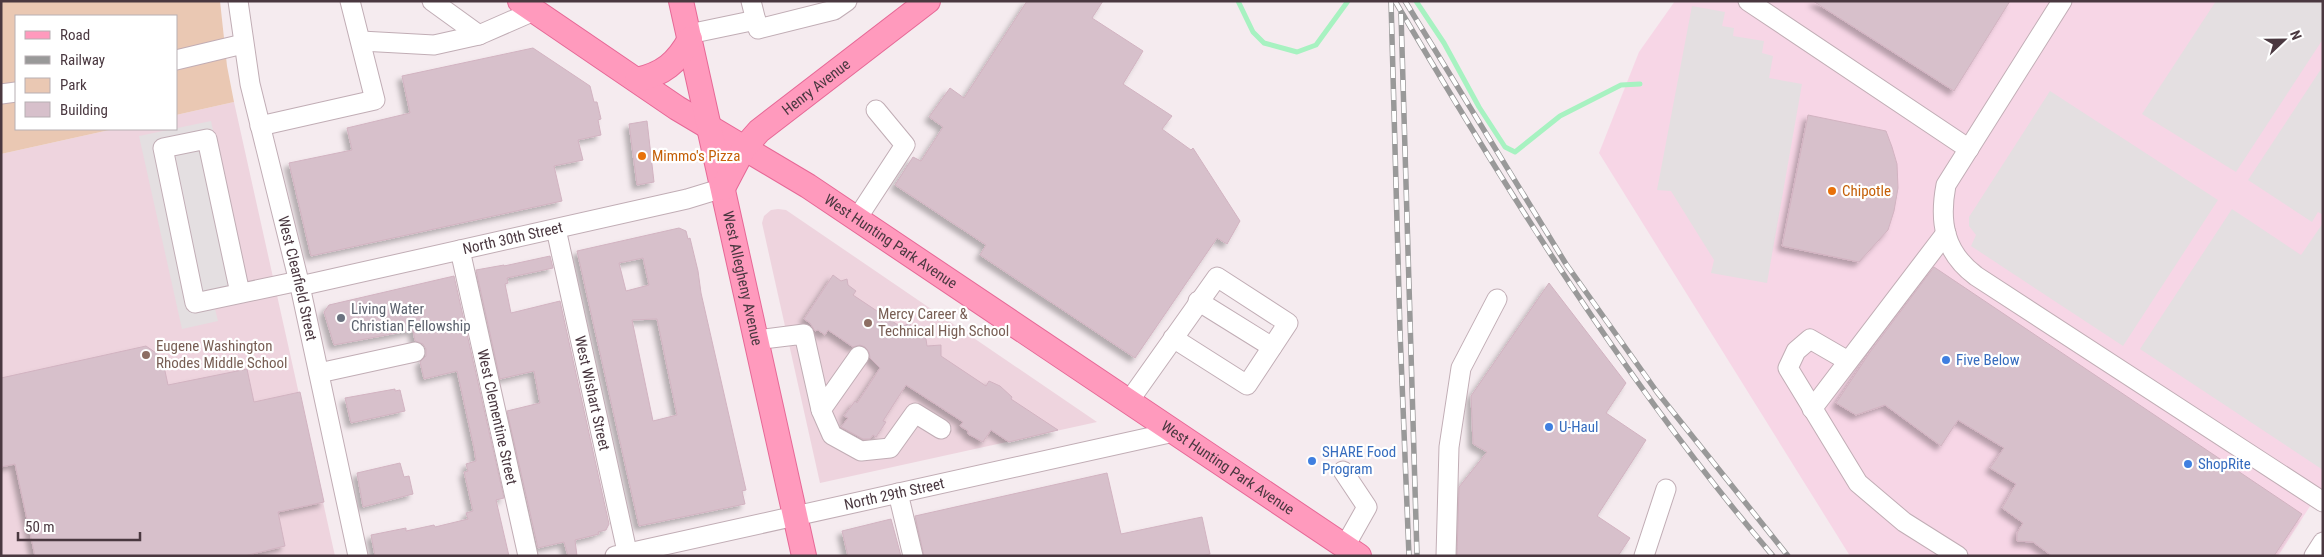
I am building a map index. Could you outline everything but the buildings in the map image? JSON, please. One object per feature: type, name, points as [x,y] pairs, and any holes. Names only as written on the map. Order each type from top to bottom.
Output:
[{"type":"main road","name":"West Allegheny Avenue","points":[[682,1],[804,556]]},
{"type":"main road","name":"Henry Avenue","points":[[723,188],[744,148],[776,117],[914,5]]},
{"type":"main road","name":"West Hunting Park Avenue","points":[[527,6],[710,127],[808,186],[1352,551]]},
{"type":"main road","points":[[637,80],[651,77],[670,66],[683,53],[689,36]]},
{"type":"street","name":"West Clearfield Street","points":[[238,1],[250,84],[299,284],[358,556]]},
{"type":"street","points":[[260,126],[375,100],[350,1]]},
{"type":"street","points":[[432,1],[480,35]]},
{"type":"street","points":[[751,1],[758,29],[834,10],[847,1]]},
{"type":"street","points":[[1748,1],[1969,149]]},
{"type":"street","points":[[2062,1],[1946,185],[1942,206],[1942,224],[1957,256],[1976,276],[2323,502]]},
{"type":"street","points":[[361,41],[434,46],[480,35],[527,6]]},
{"type":"street","points":[[689,36],[756,20]]},
{"type":"street","points":[[178,60],[243,44]]},
{"type":"street","points":[[1,94],[15,92]]},
{"type":"street","points":[[856,220],[905,145],[876,110]]},
{"type":"street","name":"North 30th Street","points":[[240,293],[207,139],[162,148],[195,303],[240,293],[299,284],[460,250],[687,199],[723,188]]},
{"type":"street","name":"West Wishart Street","points":[[556,229],[624,555]]},
{"type":"street","points":[[1812,409],[1946,233]]},
{"type":"street","name":"West Clementine Street","points":[[460,250],[528,556]]},
{"type":"street","points":[[1129,401],[1198,301],[1216,277],[1288,323],[1247,385],[1173,338]]},
{"type":"street","points":[[1446,556],[1449,446],[1461,368],[1497,299]]},
{"type":"street","points":[[1198,301],[1272,347]]},
{"type":"street","points":[[756,340],[804,334],[821,410],[832,436],[861,451],[890,448],[915,413],[941,429]]},
{"type":"street","points":[[1848,361],[1810,339],[1796,351],[1788,368],[1858,483],[1904,522],[1958,556]]},
{"type":"street","points":[[319,373],[415,352]]},
{"type":"street","points":[[821,410],[859,356]]},
{"type":"street","name":"North 29th Street","points":[[624,555],[1174,432]]},
{"type":"street","points":[[1343,471],[1367,507],[1352,551]]},
{"type":"street","points":[[1644,556],[1666,490]]},
{"type":"street","points":[[898,493],[912,556]]},
{"type":"street","points":[[2314,556],[2323,542]]},
{"type":"shaded area","points":[[1675,1],[2323,1],[2323,486],[2278,556],[1850,556],[1599,153],[1639,52]]},
{"type":"shaded area","points":[[2216,1],[2323,1],[2323,39],[2236,172],[2142,114]]},
{"type":"shaded area","points":[[1692,6],[1725,12],[1722,26],[1734,28],[1733,36],[1764,41],[1762,53],[1773,56],[1769,78],[1802,84],[1767,283],[1711,273],[1714,260],[1671,191],[1657,190]]},
{"type":"shaded area","points":[[2323,66],[2323,215],[2318,212],[2312,222],[2248,180]]},
{"type":"shaded area","points":[[2050,91],[2218,200],[2123,346],[1971,246],[1976,235],[1969,226],[1969,217]]},
{"type":"shaded area","name":"Eugene Washington Rhodes Middle School","points":[[234,102],[335,556],[1,556],[1,154],[109,130],[178,130],[178,115]]},
{"type":"shaded area","points":[[211,121],[250,301],[215,309],[218,321],[182,329],[139,136],[168,130],[178,130],[178,128]]},
{"type":"shaded area","points":[[2232,209],[2301,255],[2323,223],[2323,470],[2140,349]]},
{"type":"shaded area","name":"Mercy Career & Technical High School","points":[[771,210],[786,210],[1097,422],[820,483],[762,223],[764,216]]},
{"type":"green space","points":[[1,1],[220,1],[227,66],[234,102],[178,115],[178,15],[15,15],[15,130],[109,130],[1,154]]},
{"type":"waterway","points":[[1238,1],[1253,32],[1264,43],[1297,52],[1316,45],[1348,1]]},
{"type":"waterway","points":[[1416,1],[1444,43],[1479,107],[1505,147],[1515,152],[1560,116],[1621,85],[1640,84]]},
{"type":"railway","points":[[1391,1],[1400,332],[1409,556]]},
{"type":"railway","points":[[1395,1],[1482,145],[1572,287],[1668,424],[1773,556]]},
{"type":"railway","points":[[1405,1],[1566,264],[1657,392],[1788,556]]},
{"type":"railway","points":[[1401,14],[1417,556]]},
{"type":"place","name":"Mimmo's Pizza","points":[[642,156]]},
{"type":"place","name":"Chipotle","points":[[1832,191]]},
{"type":"place","name":"Living Water Christian Fellowship","points":[[341,318]]},
{"type":"place","name":"Mercy Career & Technical High School","points":[[868,323]]},
{"type":"place","name":"Eugene Washington Rhodes Middle School","points":[[146,355]]},
{"type":"place","name":"Five Below","points":[[1946,360]]},
{"type":"place","name":"U-Haul","points":[[1549,427]]},
{"type":"place","name":"SHARE Food Program","points":[[1312,461]]},
{"type":"place","name":"ShopRite","points":[[2188,464]]}]
